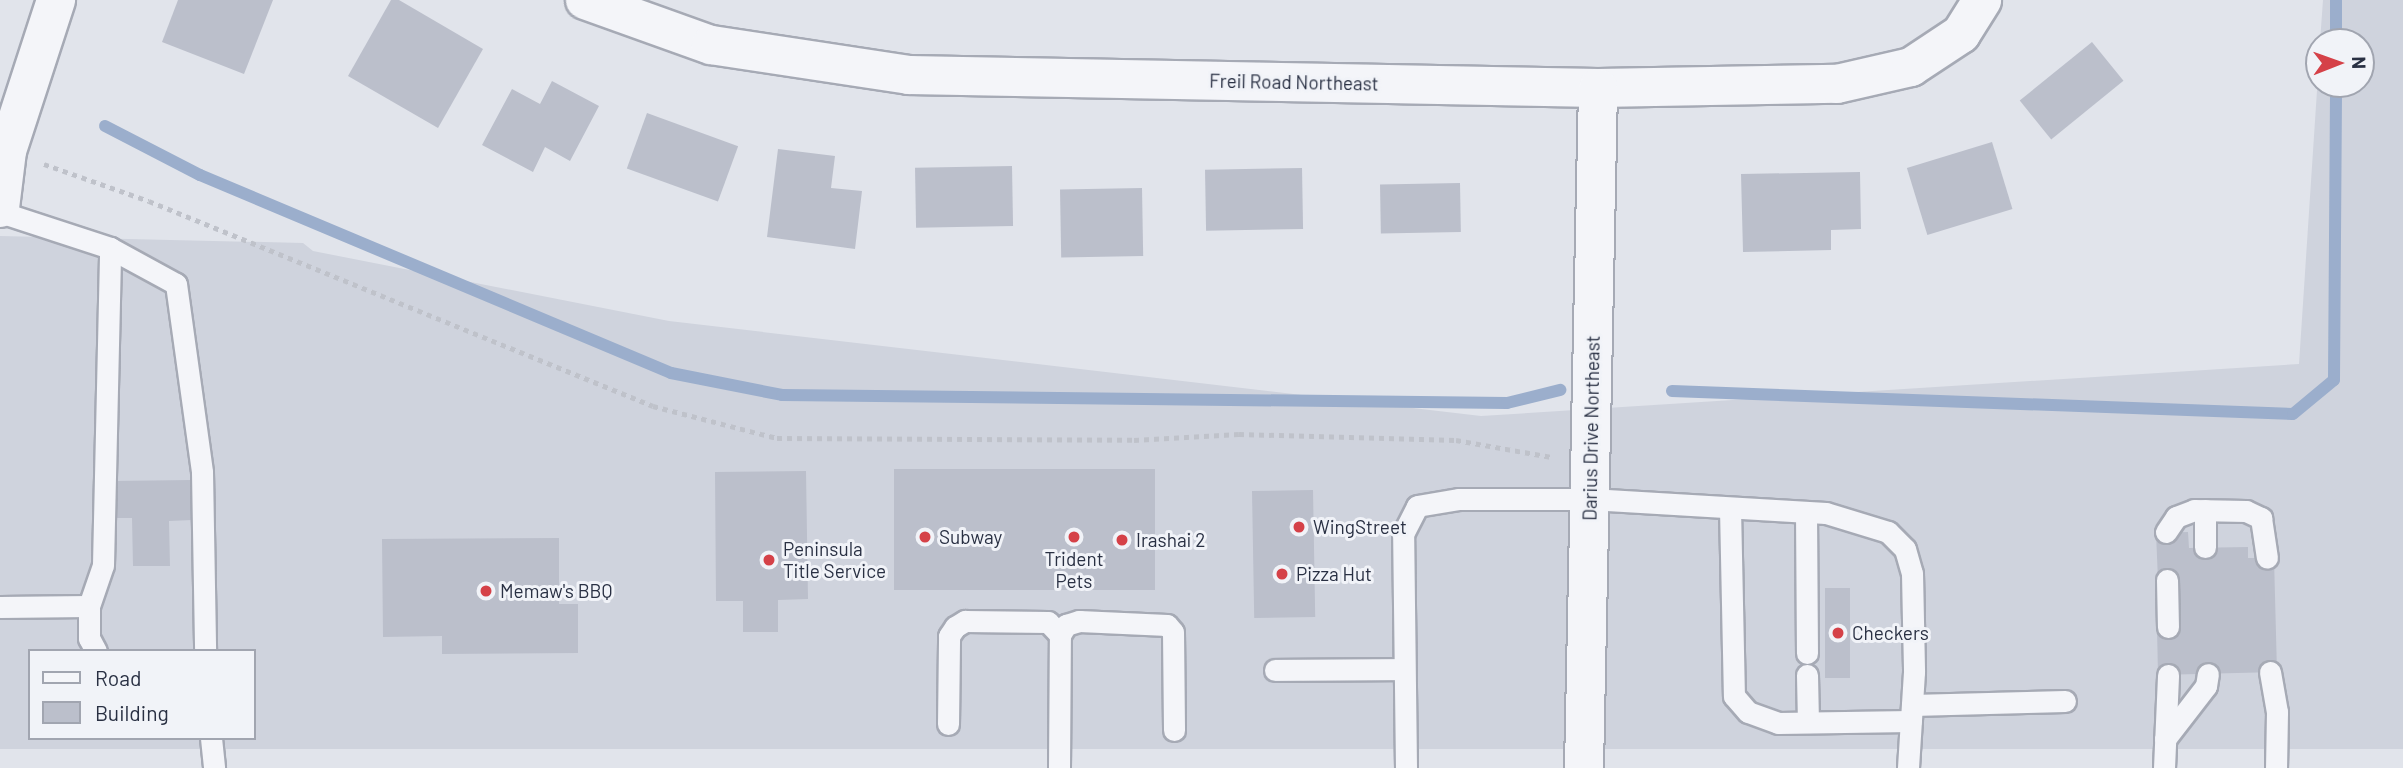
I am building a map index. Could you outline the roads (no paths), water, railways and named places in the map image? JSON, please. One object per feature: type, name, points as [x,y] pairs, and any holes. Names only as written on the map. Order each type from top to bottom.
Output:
[{"type":"street","points":[[0,210],[4,149],[12,94],[57,0]]},
{"type":"street","name":"Freil Road Northeast","points":[[585,0],[711,45],[909,75],[1598,88],[1837,84],[1910,67],[1961,34],[1982,0]]},
{"type":"street","name":"Darius Drive Northeast","points":[[1584,768],[1598,88]]},
{"type":"lane","points":[[0,210],[110,248],[176,284],[202,472],[205,649]]},
{"type":"lane","points":[[95,649],[89,638],[89,606],[103,565],[110,248]]},
{"type":"lane","points":[[1406,768],[1403,534],[1417,506],[1590,481],[1730,508],[1806,512],[1864,521],[1888,532],[1905,549],[1912,573],[1908,768]]},
{"type":"lane","points":[[1730,508],[1734,696],[1748,712],[1778,723],[1808,722],[2064,701]]},
{"type":"lane","points":[[2205,510],[2205,547]]},
{"type":"lane","points":[[2166,533],[2176,517],[2205,510],[2246,511],[2262,518],[2267,558]]},
{"type":"lane","points":[[1806,512],[1807,653]]},
{"type":"lane","points":[[2167,580],[2168,627]]},
{"type":"lane","points":[[0,607],[89,606]]},
{"type":"lane","points":[[948,724],[949,636],[955,627],[965,621],[1048,622],[1059,635]]},
{"type":"lane","points":[[1059,768],[1059,635],[1066,625],[1079,621],[1167,625],[1173,632],[1174,730]]},
{"type":"lane","points":[[1275,670],[1403,669]]},
{"type":"lane","points":[[2270,673],[2277,712],[2276,768]]},
{"type":"lane","points":[[2165,739],[2206,686],[2208,674]]},
{"type":"lane","points":[[1807,675],[1808,722]]},
{"type":"lane","points":[[2164,768],[2168,675]]},
{"type":"lane","points":[[211,740],[214,768]]},
{"type":"waterway","points":[[2336,0],[2336,28]]},
{"type":"waterway","points":[[1672,391],[2293,414],[2334,380],[2336,98]]},
{"type":"waterway","points":[[105,126],[200,175],[671,373],[782,395],[1507,403],[1560,390]]},
{"type":"place","name":"WingStreet","points":[[1299,527]]},
{"type":"place","name":"Subway","points":[[925,537]]},
{"type":"place","name":"Trident Pets","points":[[1074,537]]},
{"type":"place","name":"Irashai 2","points":[[1122,540]]},
{"type":"place","name":"Peninsula Title Service","points":[[769,560]]},
{"type":"place","name":"Pizza Hut","points":[[1282,574]]},
{"type":"place","name":"Memaw's BBQ","points":[[486,591]]},
{"type":"place","name":"Checkers","points":[[1838,633]]}]
